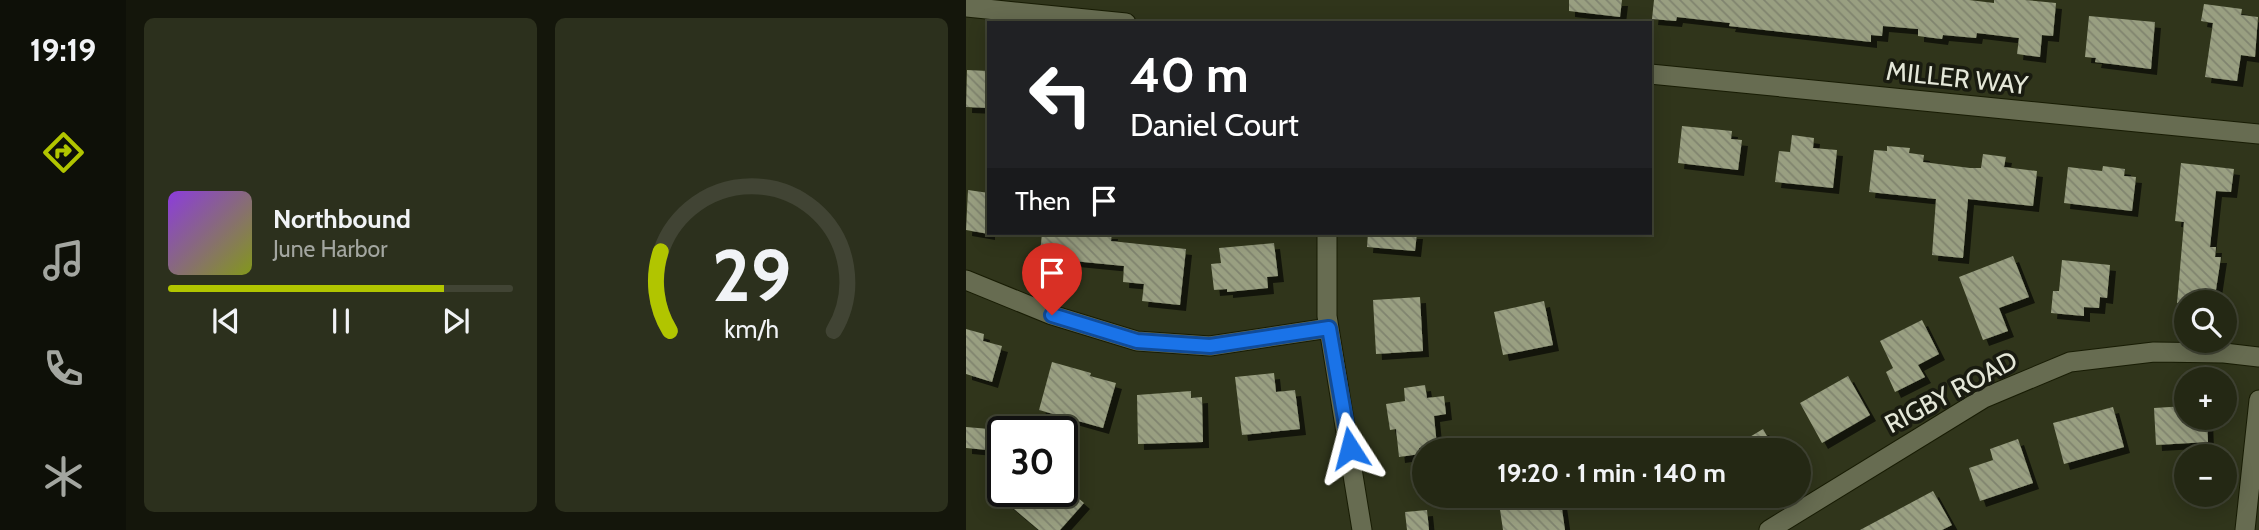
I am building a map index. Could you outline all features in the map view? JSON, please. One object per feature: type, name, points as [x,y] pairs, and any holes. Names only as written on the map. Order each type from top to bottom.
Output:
[{"type":"street","points":[[966,8],[1105,21]]},
{"type":"street","name":"MILLER WAY","points":[[1652,74],[2259,134]]},
{"type":"street","points":[[1328,235],[1326,268],[1329,328],[1362,530]]},
{"type":"street","points":[[966,280],[1052,315],[1137,341],[1210,346],[1329,328]]},
{"type":"street","name":"RIGBY ROAD","points":[[1769,530],[1984,398],[2070,362],[2154,352],[2224,353],[2259,357]]},
{"type":"street","points":[[2245,530],[2259,400]]},
{"type":"building","points":[[1569,0],[1622,0],[1620,17],[1569,11]]},
{"type":"building","points":[[1654,0],[1969,0],[1994,3],[1994,0],[2025,0],[2056,3],[2053,36],[2042,35],[2040,57],[2017,54],[2019,38],[1977,33],[1976,38],[1943,35],[1942,39],[1918,36],[1918,29],[1883,26],[1882,36],[1871,35],[1871,42],[1729,26],[1730,23],[1677,17],[1676,21],[1652,19]]},
{"type":"building","points":[[2204,4],[2242,9],[2241,15],[2258,17],[2255,57],[2241,55],[2237,81],[2205,77],[2213,23],[2201,21]]},
{"type":"building","points":[[2089,16],[2155,22],[2151,69],[2095,62],[2096,58],[2085,57]]},
{"type":"building","points":[[967,70],[987,71],[987,108],[966,107]]},
{"type":"building","points":[[1682,126],[1732,131],[1731,139],[1742,140],[1738,170],[1678,163]]},
{"type":"building","points":[[1792,135],[1814,138],[1813,148],[1837,150],[1833,188],[1775,182],[1779,151],[1790,152]]},
{"type":"building","points":[[1887,146],[1910,148],[1909,153],[1924,155],[1923,162],[1970,168],[1981,168],[1983,154],[2006,157],[2004,167],[2037,171],[2033,206],[1968,199],[1963,258],[1932,255],[1936,199],[1869,192],[1874,150],[1887,151]]},
{"type":"building","points":[[2181,163],[2234,169],[2231,192],[2216,191],[2210,247],[2216,247],[2215,257],[2221,257],[2216,290],[2178,290],[2184,222],[2175,221]]},
{"type":"building","points":[[2103,166],[2125,169],[2124,176],[2136,177],[2132,211],[2064,203],[2068,167],[2102,171]]},
{"type":"building","points":[[968,190],[987,193],[987,234],[966,230]]},
{"type":"building","points":[[1042,235],[1112,235],[1111,241],[1186,249],[1180,305],[1142,301],[1144,284],[1123,282],[1124,266],[1073,261],[1072,267],[1039,264]]},
{"type":"building","points":[[1368,235],[1417,235],[1415,251],[1367,247]]},
{"type":"building","points":[[1274,243],[1278,276],[1267,277],[1268,288],[1227,292],[1227,289],[1214,290],[1211,264],[1221,263],[1219,248]]},
{"type":"building","points":[[2013,256],[2029,297],[1999,308],[2008,331],[1983,340],[1959,277]]},
{"type":"building","points":[[2062,260],[2110,265],[2107,298],[2100,297],[2099,308],[2084,307],[2084,316],[2051,313],[2053,291],[2059,291]]},
{"type":"building","points":[[1420,297],[1423,351],[1376,354],[1373,300]]},
{"type":"building","points":[[1544,301],[1553,345],[1503,355],[1494,312]]},
{"type":"building","points":[[1922,320],[1939,354],[1918,365],[1925,377],[1895,392],[1886,372],[1893,368],[1880,341]]},
{"type":"building","points":[[966,329],[984,334],[983,341],[1002,346],[992,382],[966,374]]},
{"type":"building","points":[[1052,362],[1116,383],[1103,428],[1078,421],[1078,416],[1060,416],[1039,410]]},
{"type":"building","points":[[1274,373],[1276,392],[1295,390],[1300,429],[1242,435],[1235,377]]},
{"type":"building","points":[[1848,376],[1870,415],[1822,443],[1800,403]]},
{"type":"building","points":[[1425,385],[1427,398],[1444,396],[1446,414],[1434,416],[1436,438],[1412,438],[1412,455],[1399,457],[1396,429],[1390,430],[1386,404],[1405,401],[1404,388]]},
{"type":"building","points":[[1191,391],[1191,398],[1202,397],[1203,442],[1138,444],[1137,395]]},
{"type":"building","points":[[2113,407],[2124,447],[2064,464],[2053,423]]},
{"type":"building","points":[[2174,407],[2174,430],[2208,430],[2208,442],[2156,445],[2154,408]]},
{"type":"building","points":[[966,427],[987,429],[987,450],[966,448]]},
{"type":"building","points":[[1763,429],[1768,438],[1748,438]]},
{"type":"building","points":[[2018,439],[2033,483],[1980,501],[1969,468],[1993,460],[1990,449]]},
{"type":"building","points":[[1933,491],[1952,525],[1942,530],[1860,530]]},
{"type":"building","points":[[1078,498],[1084,503],[1060,530],[1039,530],[1012,507],[1078,507]]},
{"type":"building","points":[[1500,508],[1562,508],[1565,530],[1503,530]]},
{"type":"building","points":[[1427,510],[1429,530],[1407,530],[1405,512]]},
{"type":"route","points":[[1052,315],[1137,341],[1210,346],[1329,328],[1350,448]]}]
